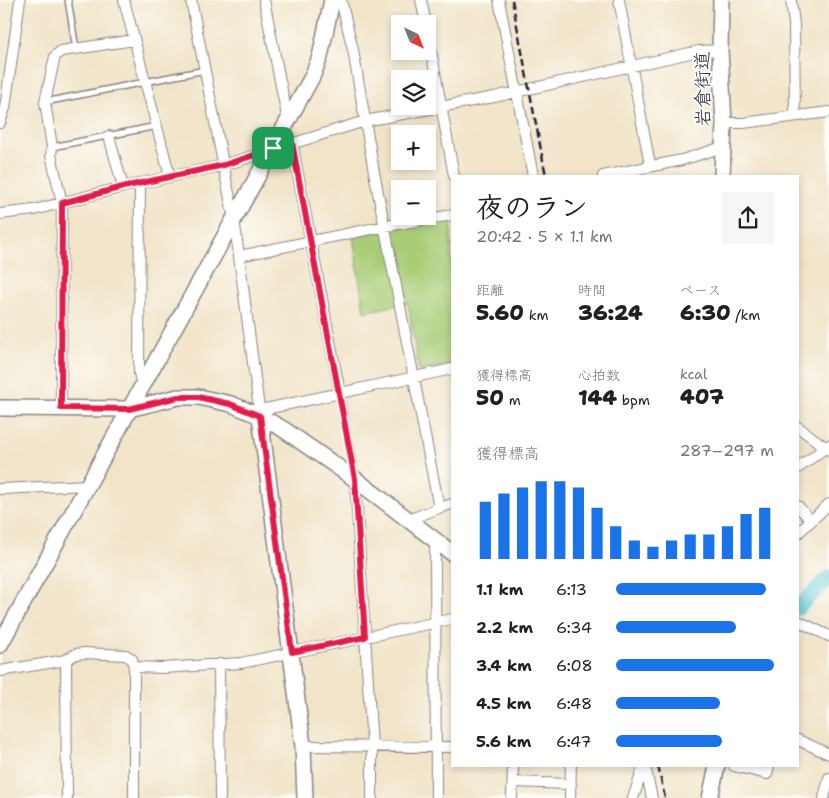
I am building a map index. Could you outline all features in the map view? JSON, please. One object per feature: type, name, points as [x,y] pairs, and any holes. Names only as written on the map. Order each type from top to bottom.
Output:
[{"type":"street","points":[[0,123],[5,108],[20,0]]},
{"type":"street","points":[[124,0],[170,177]]},
{"type":"street","points":[[190,0],[234,218],[292,652],[303,746],[305,798]]},
{"type":"street","points":[[264,0],[288,121]]},
{"type":"street","points":[[0,645],[312,77],[320,58],[332,0]]},
{"type":"street","points":[[341,0],[353,50],[439,508]]},
{"type":"street","points":[[421,0],[424,15]]},
{"type":"street","points":[[499,0],[533,175]]},
{"type":"street","points":[[619,0],[650,165]]},
{"type":"street","name":"岩倉街道","points":[[721,0],[720,50],[724,123],[722,175]]},
{"type":"street","points":[[791,0],[794,24],[795,116]]},
{"type":"street","points":[[61,408],[62,203],[52,154],[45,102],[55,56],[61,51],[134,40]]},
{"type":"street","points":[[0,214],[34,210],[123,187],[224,165],[273,148],[365,121],[517,92],[699,51],[720,50]]},
{"type":"street","points":[[433,60],[454,175]]},
{"type":"street","points":[[724,123],[829,112]]},
{"type":"street","points":[[109,136],[123,187]]},
{"type":"street","points":[[292,143],[340,393]]},
{"type":"street","points":[[607,175],[682,160],[723,147]]},
{"type":"street","points":[[140,184],[139,373],[142,386]]},
{"type":"street","points":[[239,256],[385,226],[451,216]]},
{"type":"street","points":[[260,416],[265,410],[451,369]]},
{"type":"street","points":[[0,408],[129,409],[178,397],[198,397],[230,404],[260,416],[283,429],[355,479],[451,552]]},
{"type":"street","points":[[799,428],[828,447],[799,467]]},
{"type":"street","points":[[355,479],[372,746],[372,798]]},
{"type":"street","points":[[0,489],[88,485]]},
{"type":"street","points":[[408,520],[451,504]]},
{"type":"street","points":[[799,532],[829,504]]},
{"type":"street","points":[[799,507],[811,521]]},
{"type":"street","points":[[436,540],[436,798]]},
{"type":"street","points":[[134,667],[163,668],[240,663],[451,620]]},
{"type":"street","points":[[799,621],[829,636]]},
{"type":"street","points":[[0,671],[66,660],[76,654],[106,653],[126,655],[132,659],[134,667],[134,798]]},
{"type":"street","points":[[66,660],[67,798]]},
{"type":"street","points":[[218,664],[220,798]]},
{"type":"street","points":[[799,740],[829,754]]},
{"type":"street","points":[[303,746],[451,747]]},
{"type":"street","points":[[512,798],[513,767]]},
{"type":"street","points":[[570,798],[571,767]]},
{"type":"street","points":[[645,767],[652,798]]},
{"type":"street","points":[[633,798],[645,767]]},
{"type":"street","points":[[710,798],[717,767]]},
{"type":"street","points":[[738,767],[767,774],[769,767]]},
{"type":"street","points":[[824,798],[829,778]]},
{"type":"street","points":[[513,782],[571,784]]},
{"type":"lane","points":[[68,0],[76,49]]},
{"type":"lane","points":[[45,102],[205,70]]},
{"type":"lane","points":[[52,147],[157,126]]},
{"type":"lane","points":[[340,393],[355,479]]},
{"type":"green space","points":[[451,217],[451,364],[419,372],[408,303],[364,312],[353,237],[412,225],[436,225],[436,220]]},
{"type":"waterway","points":[[799,607],[829,577]]},
{"type":"railway","points":[[512,0],[546,175]]},
{"type":"railway","points":[[658,767],[665,798]]},
{"type":"route","points":[[292,143],[312,241],[355,479],[365,637],[292,652],[260,416],[230,404],[198,397],[178,397],[129,409],[61,408],[62,203],[123,187],[224,165],[273,148],[292,143]]}]
